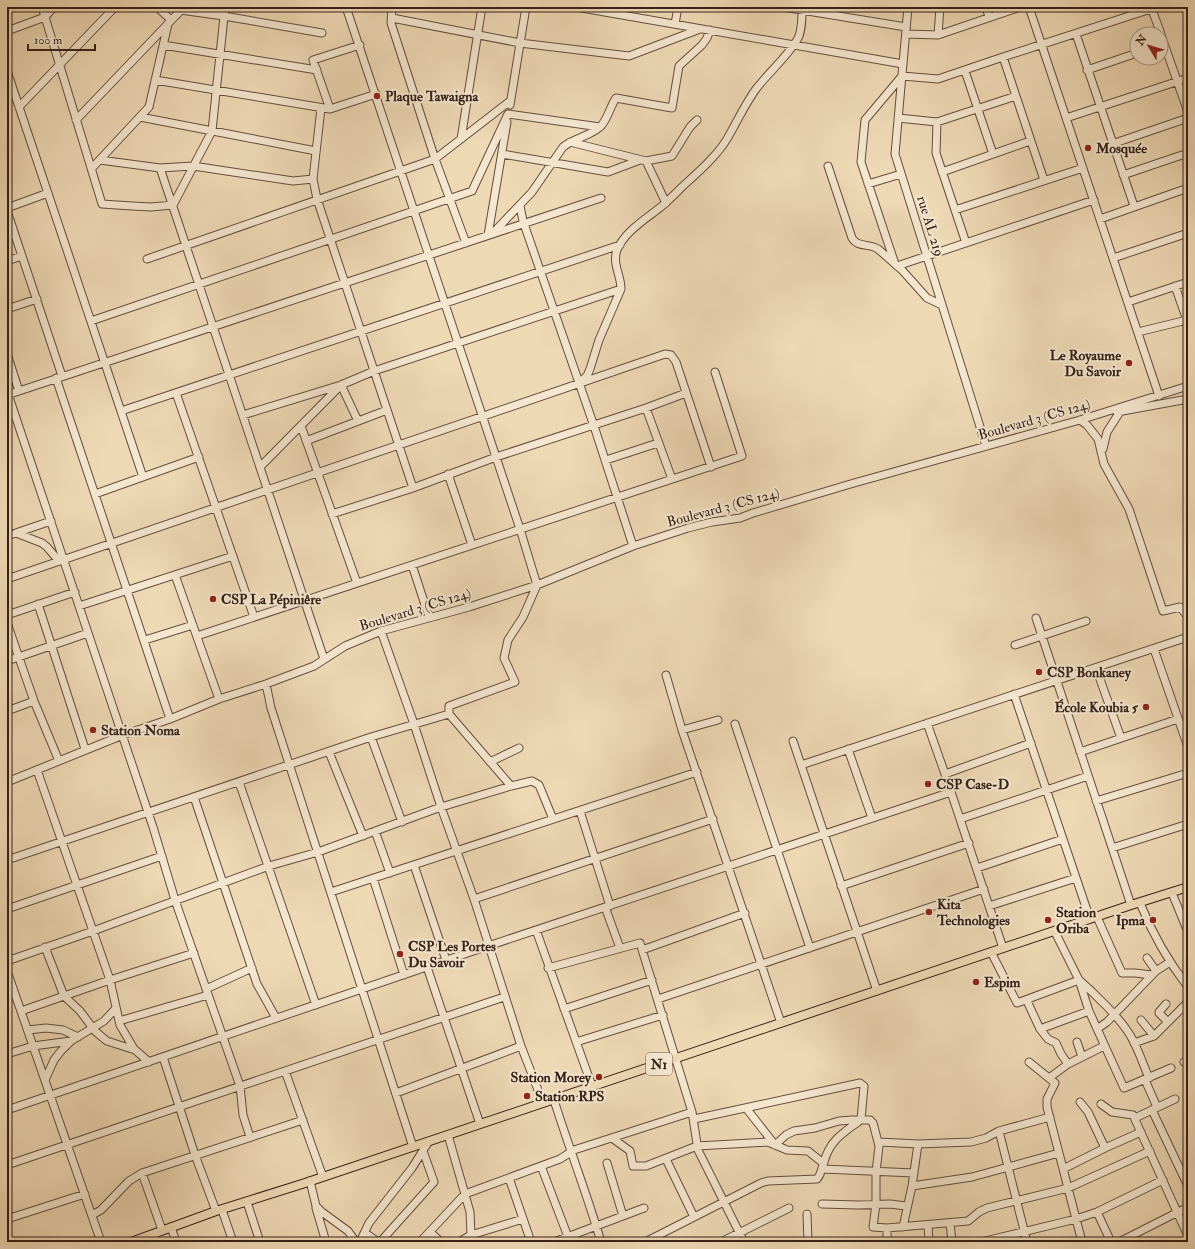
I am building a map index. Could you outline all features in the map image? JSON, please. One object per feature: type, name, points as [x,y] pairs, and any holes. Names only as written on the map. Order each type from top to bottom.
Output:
[{"type":"main road","name":"N1","points":[[131,1242],[162,1230],[554,1100],[1003,948],[1055,932],[1131,905],[1188,888]]},
{"type":"street","points":[[42,7],[102,204],[151,207],[172,205]]},
{"type":"street","points":[[7,31],[45,17],[54,7]]},
{"type":"street","points":[[19,107],[114,7]]},
{"type":"street","points":[[157,7],[169,22]]},
{"type":"street","points":[[172,205],[212,131],[224,7]]},
{"type":"street","points":[[346,7],[459,343],[537,585],[524,617],[508,640],[504,658],[515,682],[449,706],[449,714],[511,786]]},
{"type":"street","points":[[392,7],[391,23],[435,159],[451,198],[466,242]]},
{"type":"street","points":[[462,138],[482,7]]},
{"type":"street","points":[[490,235],[526,7]]},
{"type":"street","points":[[576,7],[903,64]]},
{"type":"street","points":[[675,24],[678,7]]},
{"type":"street","points":[[783,7],[906,31],[938,35],[1020,7]]},
{"type":"street","name":"rue AL 219","points":[[908,7],[895,154],[986,446]]},
{"type":"street","points":[[938,35],[940,7]]},
{"type":"street","points":[[986,7],[989,17]]},
{"type":"street","points":[[1029,7],[1159,396]]},
{"type":"street","points":[[896,265],[861,162],[865,120],[902,76],[938,79],[1153,8],[1158,26]]},
{"type":"street","points":[[76,120],[182,9],[322,33]]},
{"type":"street","points":[[580,383],[587,376],[599,340],[621,289],[621,282],[615,262],[616,252],[620,245],[628,233],[666,203],[698,172],[723,144],[754,92],[766,75],[782,59],[798,36],[802,10]]},
{"type":"street","points":[[392,18],[520,43],[629,56],[701,28]]},
{"type":"street","points":[[92,168],[149,107],[169,22]]},
{"type":"street","points":[[490,235],[532,192],[563,147],[600,127],[605,121],[616,98],[672,108],[679,66],[702,45],[710,30]]},
{"type":"street","points":[[1076,34],[1134,206]]},
{"type":"street","points":[[163,45],[317,70]]},
{"type":"street","points":[[330,109],[313,60],[360,45]]},
{"type":"street","points":[[1087,70],[1129,56]]},
{"type":"street","points":[[1003,57],[1030,142],[1044,180]]},
{"type":"street","points":[[1169,62],[1188,112]]},
{"type":"street","points":[[7,71],[9,81],[122,411],[143,477]]},
{"type":"street","points":[[965,71],[992,154]]},
{"type":"street","points":[[1066,118],[1188,78]]},
{"type":"street","points":[[155,80],[330,109],[376,94]]},
{"type":"street","points":[[898,118],[937,122],[1016,96]]},
{"type":"street","points":[[147,259],[435,159],[510,101]]},
{"type":"street","points":[[321,108],[313,179],[317,199],[413,488]]},
{"type":"street","points":[[508,114],[600,127]]},
{"type":"street","points":[[91,321],[472,191],[508,114]]},
{"type":"street","points":[[140,117],[316,151]]},
{"type":"street","points":[[1112,144],[1188,118]]},
{"type":"street","points":[[502,154],[608,172],[643,161],[672,156],[690,127],[697,120]]},
{"type":"street","points":[[937,122],[936,149],[942,172],[966,243]]},
{"type":"street","points":[[570,142],[643,161],[666,203]]},
{"type":"street","points":[[942,172],[1030,142]]},
{"type":"street","points":[[1123,175],[1188,153]]},
{"type":"street","points":[[100,160],[160,168],[193,166],[293,181],[313,179]]},
{"type":"street","points":[[828,166],[855,243],[874,247],[896,265],[927,298],[942,305]]},
{"type":"street","points":[[160,168],[324,659]]},
{"type":"street","points":[[955,210],[1083,168]]},
{"type":"street","points":[[868,184],[901,174]]},
{"type":"street","points":[[1100,219],[1188,188]]},
{"type":"street","points":[[7,208],[48,193]]},
{"type":"street","points":[[250,1137],[243,1115],[240,1086],[175,900],[123,735],[79,606],[61,560],[51,521],[8,394],[601,198]]},
{"type":"street","points":[[896,265],[1094,200]]},
{"type":"street","points":[[520,206],[524,224],[580,383],[633,546]]},
{"type":"street","points":[[7,211],[37,299],[95,494],[170,719]]},
{"type":"street","points":[[1113,258],[1188,233]]},
{"type":"street","points":[[122,411],[620,245]]},
{"type":"street","points":[[7,261],[22,256]]},
{"type":"street","points":[[1128,302],[1188,282]]},
{"type":"street","points":[[1138,332],[1188,321],[1175,286]]},
{"type":"street","points":[[243,415],[341,385],[374,371],[621,289]]},
{"type":"street","points":[[7,309],[37,299]]},
{"type":"street","points":[[7,354],[19,391]]},
{"type":"street","points":[[7,579],[318,474],[665,354],[671,355],[674,358],[711,467]]},
{"type":"street","points":[[197,636],[742,456],[715,372]]},
{"type":"street","points":[[341,385],[358,421]]},
{"type":"street","points":[[260,467],[341,385]]},
{"type":"street","points":[[1102,453],[1107,432],[1122,409],[1188,386]]},
{"type":"street","points":[[176,393],[254,617]]},
{"type":"street","points":[[332,514],[413,488],[496,457],[594,426],[686,393]]},
{"type":"street","points":[[1122,409],[1188,399]]},
{"type":"street","points":[[646,408],[672,479]]},
{"type":"street","name":"Boulevard 3 (CS 124)","points":[[7,782],[85,749],[170,719],[219,699],[266,684],[314,666],[345,646],[381,631],[469,607],[537,585],[633,546],[688,528],[740,518],[854,483],[1088,417],[1122,409]]},
{"type":"street","points":[[306,441],[387,410]]},
{"type":"street","points":[[1080,420],[1094,431],[1098,439],[1104,464],[1129,509],[1163,611],[1180,607],[1188,617]]},
{"type":"street","points":[[301,426],[357,583]]},
{"type":"street","points":[[606,460],[658,443]]},
{"type":"street","points":[[95,494],[198,457]]},
{"type":"street","points":[[448,474],[472,545]]},
{"type":"street","points":[[7,536],[51,521]]},
{"type":"street","points":[[16,533],[42,543],[61,560]]},
{"type":"street","points":[[79,606],[233,556]]},
{"type":"street","points":[[412,565],[429,617]]},
{"type":"street","points":[[175,575],[219,699]]},
{"type":"street","points":[[7,615],[74,592]]},
{"type":"street","points":[[38,604],[85,749]]},
{"type":"street","points":[[1036,618],[1131,905]]},
{"type":"street","points":[[1015,645],[1086,621]]},
{"type":"street","points":[[7,623],[34,701],[59,761]]},
{"type":"street","points":[[144,640],[193,625]]},
{"type":"street","points":[[381,631],[474,900],[504,997],[543,1103]]},
{"type":"street","points":[[7,661],[88,633]]},
{"type":"street","points":[[801,765],[1188,637]]},
{"type":"street","points":[[1154,649],[1188,747]]},
{"type":"street","points":[[1096,668],[1121,738]]},
{"type":"street","points":[[666,675],[682,730],[782,1023]]},
{"type":"street","points":[[266,684],[271,708],[289,765],[413,1146]]},
{"type":"street","points":[[1014,694],[1076,878],[1094,918],[1122,973],[1154,973]]},
{"type":"street","points":[[7,710],[34,701]]},
{"type":"street","points":[[7,860],[371,737],[449,714]]},
{"type":"street","points":[[1080,752],[1178,718]]},
{"type":"street","points":[[682,730],[718,720]]},
{"type":"street","points":[[927,723],[1003,948]]},
{"type":"street","points":[[735,724],[810,948]]},
{"type":"street","points":[[371,737],[402,822]]},
{"type":"street","points":[[792,741],[877,991]]},
{"type":"street","points":[[945,774],[1031,743]]},
{"type":"street","points":[[490,762],[519,748]]},
{"type":"street","points":[[848,749],[872,818]]},
{"type":"street","points":[[329,752],[363,836]]},
{"type":"street","points":[[37,770],[110,980],[119,1021],[135,1050],[149,1062]]},
{"type":"street","points":[[331,892],[697,772]]},
{"type":"street","points":[[1096,801],[1188,773]]},
{"type":"street","points":[[960,819],[1088,776]]},
{"type":"street","points":[[7,960],[93,931],[269,866],[318,852],[441,808],[511,786],[532,781],[539,785],[553,819]]},
{"type":"street","points":[[239,782],[316,1005]]},
{"type":"street","points":[[7,1110],[446,960],[951,792]]},
{"type":"street","points":[[194,797],[259,989],[276,1018]]},
{"type":"street","points":[[580,811],[620,948]]},
{"type":"street","points":[[474,900],[713,819]]},
{"type":"street","points":[[1112,848],[1188,824]]},
{"type":"street","points":[[375,831],[390,873]]},
{"type":"street","points":[[977,868],[1063,839]]},
{"type":"street","points":[[841,886],[969,844]]},
{"type":"street","points":[[7,909],[162,856]]},
{"type":"street","points":[[414,865],[446,960]]},
{"type":"street","points":[[373,878],[404,975]]},
{"type":"street","points":[[989,906],[1076,878]]},
{"type":"street","points":[[658,999],[984,889]]},
{"type":"street","points":[[1172,893],[1188,932]]},
{"type":"street","points":[[1140,903],[1152,931],[1170,962],[1188,987]]},
{"type":"street","points":[[642,950],[745,914]]},
{"type":"street","points":[[536,930],[548,968],[592,1086]]},
{"type":"street","points":[[1055,932],[1078,980],[1089,1011],[1124,1088],[1171,1068]]},
{"type":"street","points":[[548,968],[640,943],[693,1115],[697,1146],[744,1242]]},
{"type":"street","points":[[45,947],[64,996],[80,1011],[98,1034],[107,1041],[135,1050]]},
{"type":"street","points":[[992,952],[1016,1002],[1019,1004],[1078,980]]},
{"type":"street","points":[[21,1011],[194,953]]},
{"type":"street","points":[[1148,958],[1154,973]]},
{"type":"street","points":[[1097,1029],[1107,1022],[1154,973],[1170,962]]},
{"type":"street","points":[[427,967],[480,1124]]},
{"type":"street","points":[[119,1021],[207,992],[252,968]]},
{"type":"street","points":[[7,970],[101,1242]]},
{"type":"street","points":[[564,1009],[652,980]]},
{"type":"street","points":[[1078,980],[1100,1000],[1126,1029],[1134,1043],[1147,1079],[1155,1109],[1188,1186]]},
{"type":"street","points":[[7,1165],[504,997]]},
{"type":"street","points":[[1027,1001],[1040,1029],[1048,1039],[1056,1044],[1068,1064]]},
{"type":"street","points":[[1134,1043],[1154,1036],[1188,1002]]},
{"type":"street","points":[[1166,1004],[1159,1014],[1168,1022]]},
{"type":"street","points":[[45,1080],[54,1060],[71,1041],[104,1021],[116,1008]]},
{"type":"street","points":[[1040,1029],[1089,1011]]},
{"type":"street","points":[[576,1042],[663,1015]]},
{"type":"street","points":[[1141,1020],[1154,1036]]},
{"type":"street","points":[[28,1030],[46,1028],[63,1030],[78,1037]]},
{"type":"street","points":[[7,1054],[33,1046],[71,1041]]},
{"type":"street","points":[[1077,1042],[1082,1057]]},
{"type":"street","points":[[396,1093],[521,1046]]},
{"type":"street","points":[[1049,1078],[1068,1064],[1104,1046]]},
{"type":"street","points":[[163,1057],[195,1155],[233,1242]]},
{"type":"street","points":[[1029,1062],[1055,1083],[1047,1102],[1082,1242]]},
{"type":"street","points":[[286,1071],[323,1177]]},
{"type":"street","points":[[420,1242],[465,1194],[560,1159],[570,1152],[612,1138],[693,1115],[746,1108],[860,1083],[864,1086],[861,1120],[836,1138],[817,1180],[768,1181],[761,1183],[645,1242]]},
{"type":"street","points":[[1135,1118],[1175,1099]]},
{"type":"street","points":[[554,1100],[601,1242]]},
{"type":"street","points":[[1080,1102],[1088,1112],[1105,1148]]},
{"type":"street","points":[[1100,1104],[1112,1112],[1131,1114],[1135,1118],[1188,1236]]},
{"type":"street","points":[[746,1108],[775,1144]]},
{"type":"street","points":[[878,1142],[918,1144],[971,1142],[1050,1117]]},
{"type":"street","points":[[92,1215],[101,1210],[129,1182],[142,1173],[303,1120]]},
{"type":"street","points":[[775,1144],[786,1135],[794,1131],[815,1128],[839,1121],[870,1120],[873,1123],[878,1142],[876,1204],[873,1227],[887,1228],[968,1221],[979,1212],[987,1208],[1068,1188],[1150,1151]]},
{"type":"street","points":[[1000,1132],[1027,1242]]},
{"type":"street","points":[[1063,1169],[1141,1132]]},
{"type":"street","points":[[448,1135],[470,1212],[472,1238]]},
{"type":"street","points":[[612,1138],[630,1151],[633,1166],[646,1166],[697,1146],[768,1142],[787,1150],[808,1151],[823,1166],[876,1172],[914,1173]]},
{"type":"street","points":[[360,1242],[369,1223],[412,1168],[429,1141]]},
{"type":"street","points":[[903,1227],[906,1206],[912,1186],[918,1144]]},
{"type":"street","points":[[365,1233],[379,1242],[434,1182],[423,1151]]},
{"type":"street","points":[[912,1186],[972,1177],[1059,1153]]},
{"type":"street","points":[[666,1159],[694,1218]]},
{"type":"street","points":[[607,1163],[623,1216]]},
{"type":"street","points":[[542,1166],[569,1239]]},
{"type":"street","points":[[142,1173],[162,1230]]},
{"type":"street","points":[[509,1178],[531,1242]]},
{"type":"street","points":[[981,1242],[1076,1219],[1097,1212],[1163,1180]]},
{"type":"street","points":[[310,1181],[326,1242]]},
{"type":"street","points":[[7,1219],[85,1194]]},
{"type":"street","points":[[247,1202],[260,1242]]},
{"type":"street","points":[[822,1204],[876,1204],[906,1206]]},
{"type":"street","points":[[316,1206],[348,1231],[356,1242]]},
{"type":"street","points":[[1119,1242],[1188,1207]]},
{"type":"street","points":[[554,1242],[569,1239],[596,1226],[644,1208]]},
{"type":"street","points":[[721,1242],[789,1208]]},
{"type":"street","points":[[1097,1212],[1111,1242]]},
{"type":"street","points":[[807,1214],[808,1242]]},
{"type":"street","points":[[459,1242],[523,1219]]},
{"type":"street","points":[[950,1223],[952,1242]]},
{"type":"street","points":[[928,1225],[929,1242]]},
{"type":"street","points":[[171,1228],[176,1242]]},
{"type":"street","points":[[887,1228],[887,1237],[892,1242]]},
{"type":"street","points":[[430,1232],[441,1242]]},
{"type":"place","name":"Plaque Tawaigna","points":[[377,96]]},
{"type":"place","name":"Mosquée","points":[[1088,148]]},
{"type":"place","name":"Le Royaume Du Savoir","points":[[1129,363]]},
{"type":"place","name":"CSP La Pépiniêre","points":[[213,599]]},
{"type":"place","name":"CSP Bonkaney","points":[[1039,672]]},
{"type":"place","name":"École Koubia 5","points":[[1146,707]]},
{"type":"place","name":"Station Noma","points":[[93,730]]},
{"type":"place","name":"CSP Case-D","points":[[928,784]]},
{"type":"place","name":"Kita Technologies","points":[[929,912]]},
{"type":"place","name":"Station Oriba","points":[[1048,920]]},
{"type":"place","name":"Ipma","points":[[1153,920]]},
{"type":"place","name":"CSP Les Portes Du Savoir","points":[[400,954]]},
{"type":"place","name":"Espim","points":[[976,982]]},
{"type":"place","name":"Station Morey","points":[[599,1077]]},
{"type":"place","name":"Station RPS","points":[[527,1096]]}]
